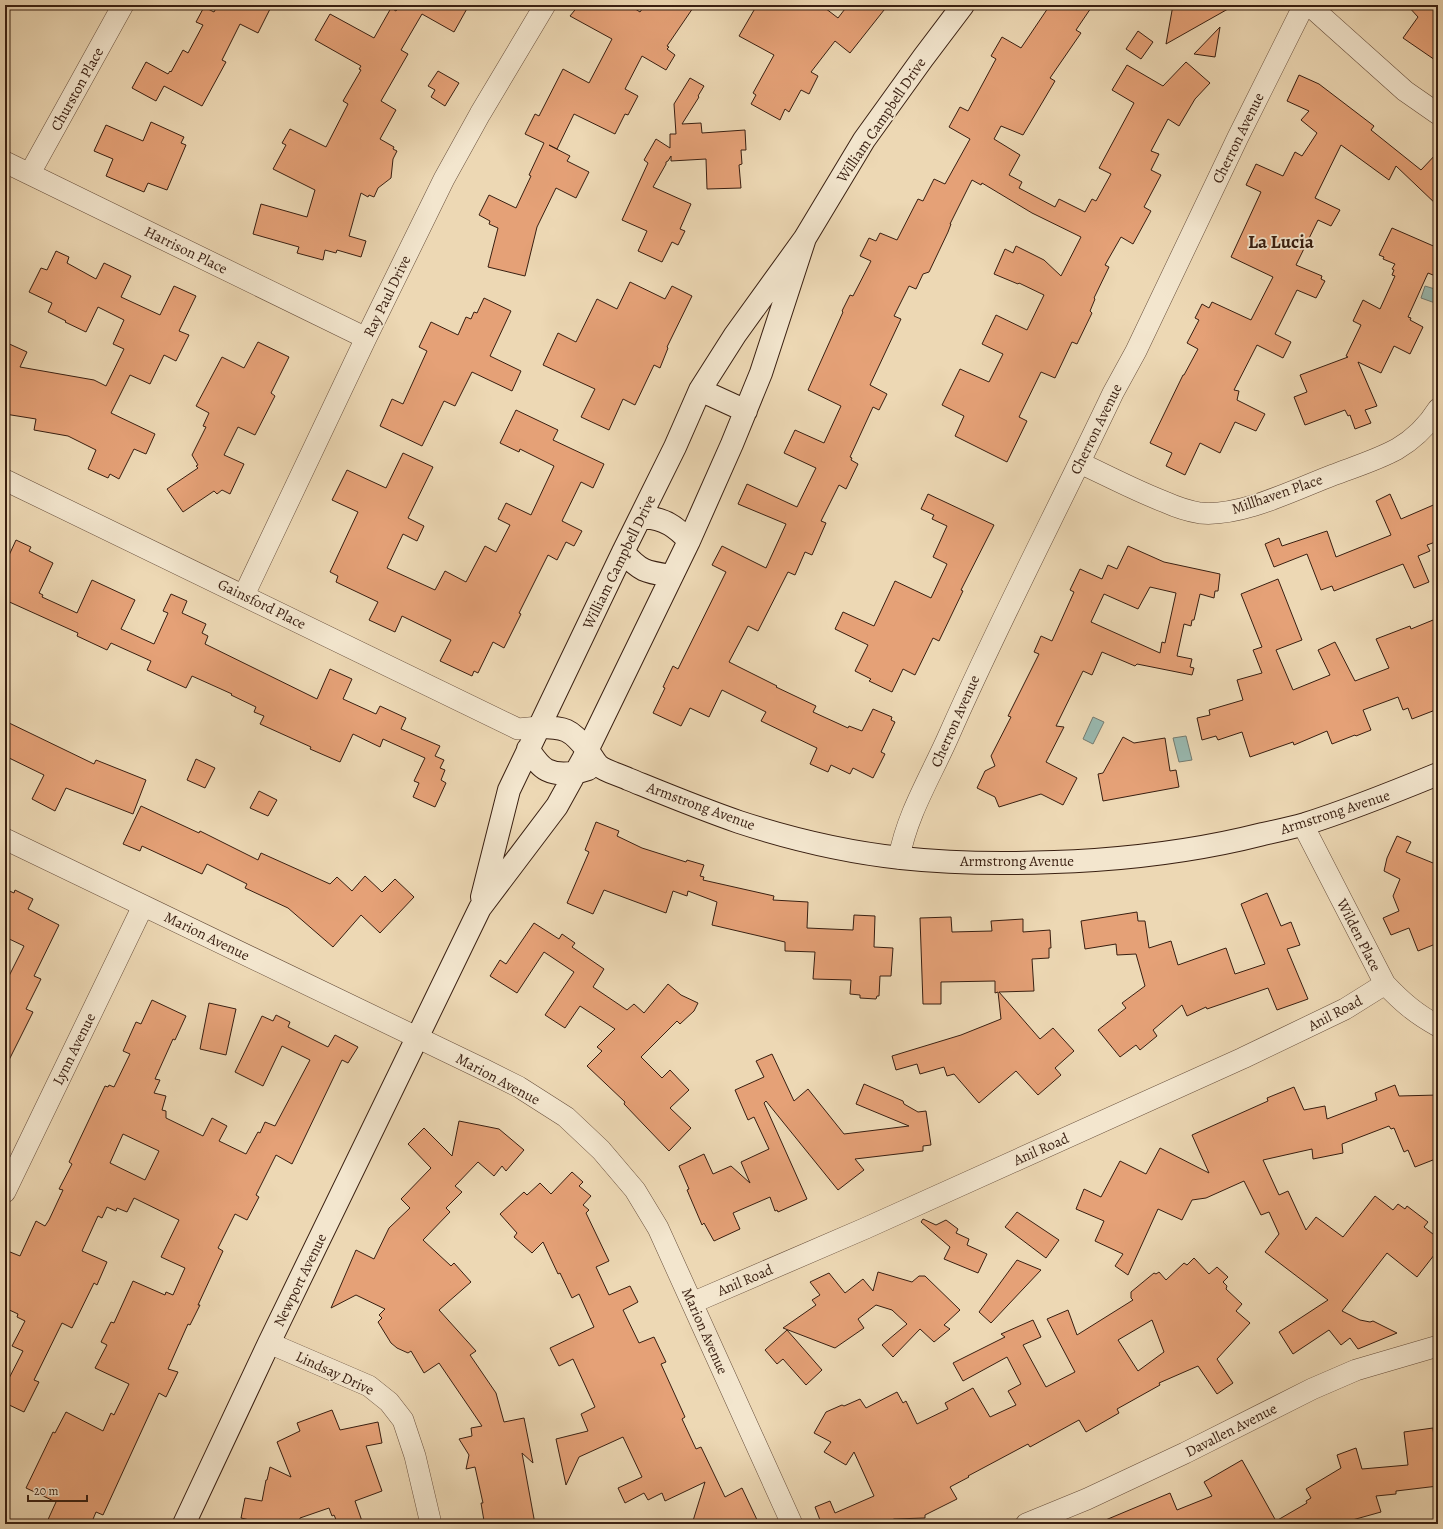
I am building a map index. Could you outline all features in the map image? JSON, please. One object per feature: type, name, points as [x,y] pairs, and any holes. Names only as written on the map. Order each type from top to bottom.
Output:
[{"type":"street","name":"Churston Place","points":[[30,173],[123,5]]},
{"type":"street","name":"Ray Paul Drive","points":[[244,595],[366,338],[444,179],[480,114],[545,5]]},
{"type":"street","name":"William Campbell Drive","points":[[480,908],[509,790],[528,748],[528,728],[641,518],[700,390],[735,335],[805,238],[864,140],[923,58],[964,5]]},
{"type":"street","name":"Cherron Avenue","points":[[899,858],[902,838],[911,812],[942,750],[980,664],[1080,463],[1113,393],[1136,351],[1238,137],[1304,5]]},
{"type":"street","points":[[1309,5],[1404,91],[1438,114]]},
{"type":"street","name":"Harrison Place","points":[[5,162],[366,338]]},
{"type":"street","name":"William Campbell Drive","points":[[593,757],[746,411],[761,373],[805,238]]},
{"type":"street","points":[[700,390],[746,411]]},
{"type":"street","name":"Millhaven Place","points":[[1080,463],[1147,495],[1179,508],[1199,513],[1222,513],[1249,506],[1362,464],[1397,449],[1416,436],[1438,409]]},
{"type":"street","name":"Gainsford Place","points":[[5,480],[244,595],[528,728]]},
{"type":"street","points":[[641,518],[649,517],[669,523],[689,541]]},
{"type":"street","points":[[623,552],[634,564],[649,573],[672,576]]},
{"type":"street","points":[[528,728],[557,727],[565,729],[577,738],[593,757],[576,773],[562,773],[547,770],[536,760],[528,748]]},
{"type":"street","name":"Armstrong Avenue","points":[[593,757],[674,798],[739,822],[842,849],[899,858],[946,862],[1069,862],[1128,858],[1225,844],[1303,825],[1390,794],[1438,774]]},
{"type":"street","name":"William Campbell Drive","points":[[417,1038],[480,908],[550,817],[576,773]]},
{"type":"street","name":"Wilden Place","points":[[1303,825],[1385,984],[1403,1004],[1438,1026]]},
{"type":"street","name":"Marion Avenue","points":[[5,839],[519,1087],[566,1116],[601,1150],[635,1190],[658,1228],[792,1524]]},
{"type":"street","name":"Lynn Avenue","points":[[5,1192],[144,906]]},
{"type":"street","name":"Anil Road","points":[[692,1303],[866,1228],[1243,1058],[1345,1009],[1385,984]]},
{"type":"street","name":"Newport Avenue","points":[[184,1524],[269,1343],[417,1038]]},
{"type":"street","name":"Lindsay Drive","points":[[269,1343],[369,1386],[389,1402],[403,1420],[415,1456],[431,1524]]},
{"type":"street","name":"Davallen Avenue","points":[[1026,1524],[1087,1499],[1337,1378],[1392,1358],[1438,1346]]},
{"type":"water","points":[[1425,286],[1438,290],[1438,304],[1421,298]]},
{"type":"water","points":[[1093,717],[1104,722],[1093,744],[1083,739]]},
{"type":"water","points":[[1186,736],[1192,760],[1179,762],[1173,738]]},
{"type":"building","points":[[218,5],[272,5],[258,33],[240,24],[222,60],[226,62],[202,106],[164,86],[156,101],[132,88],[146,62],[168,74],[170,71],[171,72],[183,50],[188,53],[203,25],[196,22],[204,7],[214,12]]},
{"type":"building","points":[[400,5],[469,5],[454,32],[422,14],[401,50],[408,54],[381,101],[396,110],[380,139],[394,147],[393,149],[397,151],[393,159],[391,178],[378,188],[374,197],[369,195],[368,197],[361,193],[349,236],[366,241],[361,257],[337,250],[336,253],[325,250],[323,260],[297,253],[299,247],[253,234],[261,204],[307,217],[315,190],[273,169],[286,145],[282,143],[290,129],[326,147],[348,104],[343,101],[361,70],[359,69],[361,66],[315,40],[330,14],[374,38],[391,8],[396,11]]},
{"type":"building","points":[[579,5],[629,5],[640,12],[645,5],[695,5],[667,46],[669,47],[667,49],[675,55],[666,70],[642,56],[625,89],[638,96],[628,115],[625,114],[615,134],[574,114],[557,149],[549,145],[570,156],[567,161],[589,172],[576,198],[556,188],[537,227],[525,276],[488,267],[498,228],[489,224],[490,221],[479,215],[489,195],[516,208],[544,143],[525,134],[535,114],[539,116],[563,69],[589,83],[612,39],[570,16]]},
{"type":"building","points":[[757,5],[821,5],[838,18],[848,5],[888,5],[850,53],[835,41],[811,72],[818,76],[809,94],[801,90],[789,112],[785,109],[780,120],[751,104],[756,95],[753,93],[774,55],[739,36]]},
{"type":"building","points":[[1050,5],[1093,5],[1076,30],[1081,33],[1050,78],[1055,81],[1023,135],[1001,126],[994,139],[1020,155],[1009,175],[1022,182],[1019,188],[1055,207],[1059,199],[1085,212],[1092,199],[1096,201],[1111,174],[1099,168],[1134,103],[1112,90],[1127,65],[1163,86],[1186,62],[1210,83],[1195,99],[1179,126],[1168,119],[1151,151],[1159,154],[1151,170],[1161,175],[1144,207],[1151,211],[1133,244],[1121,237],[1105,265],[1109,267],[1094,298],[1095,299],[1090,311],[1092,313],[1077,344],[1072,342],[1055,378],[1041,372],[1019,417],[1027,421],[1007,462],[955,436],[964,416],[942,405],[960,369],[989,382],[1003,354],[982,344],[996,315],[1027,330],[1044,295],[1019,283],[1018,284],[994,274],[1005,249],[1013,253],[1016,246],[1044,260],[1061,276],[1081,237],[1032,213],[982,183],[981,185],[972,180],[950,224],[948,232],[929,272],[923,274],[916,289],[909,286],[894,316],[901,319],[870,385],[887,394],[879,410],[873,407],[850,457],[852,458],[851,460],[858,464],[846,489],[839,485],[821,521],[826,523],[812,555],[805,552],[795,575],[788,572],[758,631],[748,626],[729,662],[816,706],[813,712],[848,728],[849,726],[862,731],[873,709],[892,717],[891,720],[895,722],[881,752],[885,754],[873,778],[853,768],[850,774],[831,765],[828,772],[810,764],[817,748],[761,721],[766,712],[722,690],[709,717],[690,708],[681,726],[653,713],[665,688],[663,687],[673,666],[678,669],[726,572],[712,565],[722,546],[766,568],[786,524],[738,504],[747,484],[797,507],[816,468],[784,453],[795,430],[824,443],[841,406],[808,390],[843,312],[842,311],[850,295],[853,296],[871,261],[860,256],[869,238],[876,241],[880,233],[897,240],[918,199],[923,201],[934,179],[945,184],[970,139],[949,127],[960,107],[968,111],[996,59],[991,56],[1002,37],[1021,48]]},
{"type":"building","points":[[1173,5],[1235,5],[1166,44]]},
{"type":"building","points":[[1407,5],[1438,5],[1438,62],[1403,38],[1418,17]]},
{"type":"building","points":[[1220,27],[1215,57],[1194,54]]},
{"type":"building","points":[[1138,31],[1153,42],[1141,59],[1126,49]]},
{"type":"building","points":[[438,71],[459,83],[445,106],[431,97],[435,90],[428,86]]},
{"type":"building","points":[[1299,75],[1319,84],[1374,126],[1371,130],[1421,170],[1438,152],[1438,206],[1396,166],[1389,180],[1341,145],[1315,198],[1340,210],[1331,226],[1318,220],[1296,265],[1322,276],[1321,279],[1325,281],[1316,298],[1297,290],[1275,334],[1291,342],[1283,358],[1257,345],[1234,390],[1239,391],[1237,400],[1265,414],[1256,431],[1235,422],[1220,453],[1200,443],[1185,475],[1166,466],[1172,453],[1150,443],[1183,375],[1198,349],[1187,343],[1199,320],[1195,318],[1202,304],[1209,308],[1212,302],[1251,320],[1273,277],[1231,257],[1261,192],[1246,185],[1256,164],[1283,176],[1295,152],[1302,156],[1317,133],[1301,120],[1309,111],[1287,101]]},
{"type":"building","points":[[690,78],[704,86],[682,124],[701,123],[702,133],[745,130],[746,150],[741,150],[742,164],[739,165],[741,188],[707,189],[706,159],[671,161],[671,156],[666,162],[653,187],[691,204],[680,229],[685,231],[678,245],[672,242],[662,262],[638,251],[647,231],[622,220],[648,163],[644,160],[656,139],[670,148],[670,134],[676,134],[674,104]]},
{"type":"building","points":[[151,122],[184,137],[181,143],[186,145],[167,190],[148,183],[144,192],[106,176],[113,159],[94,151],[106,125],[143,141]]},
{"type":"building","points":[[1392,228],[1438,248],[1438,277],[1428,273],[1408,317],[1411,318],[1410,320],[1423,327],[1410,354],[1394,346],[1381,373],[1358,362],[1377,406],[1365,410],[1371,423],[1355,429],[1350,415],[1348,416],[1345,410],[1305,425],[1294,397],[1307,392],[1300,375],[1348,357],[1346,356],[1361,325],[1353,321],[1363,300],[1380,309],[1395,276],[1392,275],[1394,270],[1392,269],[1395,264],[1383,259],[1384,257],[1379,255]]},
{"type":"building","points":[[56,251],[69,257],[67,263],[96,279],[104,263],[131,276],[121,297],[160,315],[174,286],[196,296],[179,331],[189,335],[176,361],[164,355],[150,384],[130,375],[111,413],[155,434],[146,454],[134,449],[119,479],[110,474],[108,478],[88,469],[96,450],[68,436],[34,430],[36,419],[5,414],[5,342],[27,352],[20,367],[94,380],[106,386],[124,349],[113,344],[124,320],[98,307],[86,332],[48,312],[52,303],[29,292],[41,268],[47,270]]},
{"type":"building","points":[[630,282],[665,299],[672,286],[692,296],[667,347],[668,348],[660,368],[654,365],[635,405],[623,399],[609,430],[581,417],[595,389],[543,365],[558,333],[576,342],[597,299],[617,309]]},
{"type":"building","points":[[484,298],[511,311],[490,356],[521,371],[512,391],[472,372],[455,406],[444,401],[422,446],[380,426],[392,399],[403,404],[427,351],[419,347],[431,322],[458,335],[466,317],[471,319],[474,312],[477,313]]},
{"type":"building","points":[[258,342],[289,357],[271,393],[275,396],[255,435],[238,427],[224,455],[244,464],[230,494],[222,490],[217,494],[214,491],[183,512],[167,489],[198,468],[196,466],[198,465],[192,455],[206,427],[203,426],[209,413],[196,406],[222,357],[244,368]]},
{"type":"building","points":[[516,410],[558,430],[553,440],[604,464],[593,488],[581,482],[562,521],[582,531],[574,546],[566,542],[557,560],[548,555],[519,613],[521,614],[504,648],[493,642],[478,673],[474,671],[472,676],[440,661],[451,640],[402,616],[395,632],[369,620],[378,602],[336,582],[338,576],[330,572],[358,512],[332,500],[347,470],[386,488],[403,453],[433,467],[408,518],[424,526],[417,541],[403,534],[387,568],[435,590],[445,571],[466,582],[485,546],[496,552],[510,525],[498,519],[506,503],[531,515],[554,466],[520,449],[519,452],[500,443]]},
{"type":"building","points":[[928,494],[994,525],[961,590],[963,591],[939,641],[933,638],[915,675],[903,669],[892,692],[869,681],[871,679],[855,671],[868,645],[835,629],[843,612],[874,626],[895,581],[931,598],[947,564],[933,557],[947,526],[932,519],[934,515],[921,509]]},
{"type":"building","points":[[1390,494],[1401,519],[1438,503],[1438,541],[1427,545],[1430,551],[1418,556],[1429,582],[1414,588],[1403,564],[1334,591],[1332,586],[1321,590],[1307,554],[1274,567],[1265,544],[1279,538],[1282,546],[1327,531],[1336,557],[1391,535],[1376,501]]},
{"type":"building","points":[[16,540],[31,547],[29,551],[53,563],[39,593],[43,595],[42,597],[77,613],[92,580],[135,600],[121,629],[154,644],[168,613],[163,611],[171,594],[187,601],[182,613],[206,624],[202,633],[208,636],[205,644],[317,699],[330,669],[352,679],[343,699],[376,714],[380,706],[406,718],[401,729],[440,746],[435,756],[444,760],[440,768],[445,770],[441,780],[446,783],[435,807],[413,797],[419,783],[414,781],[425,758],[383,739],[380,747],[353,734],[340,762],[260,724],[264,716],[254,712],[256,707],[231,695],[232,694],[192,676],[186,688],[147,670],[151,661],[111,643],[107,650],[77,636],[78,633],[5,600],[5,564]]},
{"type":"building","points":[[1128,546],[1164,562],[1220,574],[1218,591],[1215,591],[1214,598],[1200,594],[1194,620],[1192,620],[1191,626],[1184,624],[1177,656],[1192,659],[1190,667],[1194,668],[1192,675],[1137,664],[1135,666],[1102,652],[1092,675],[1083,671],[1056,726],[1064,727],[1046,762],[1077,778],[1063,805],[1041,794],[999,807],[995,797],[977,788],[985,771],[995,766],[991,756],[1011,717],[1008,716],[1039,654],[1034,652],[1041,636],[1052,641],[1074,592],[1070,590],[1080,569],[1102,579],[1108,565],[1117,569]],"holes":[[[1150,587],[1176,593],[1165,643],[1162,642],[1160,653],[1091,622],[1104,594],[1138,609]]]},
{"type":"building","points":[[1278,579],[1302,640],[1276,650],[1293,690],[1330,675],[1318,650],[1335,642],[1355,681],[1389,668],[1376,639],[1410,626],[1411,629],[1438,618],[1438,709],[1412,719],[1408,708],[1403,710],[1398,697],[1363,710],[1371,730],[1332,744],[1327,731],[1294,745],[1293,742],[1250,757],[1242,732],[1218,740],[1216,736],[1202,740],[1197,718],[1210,715],[1209,710],[1243,700],[1237,680],[1262,673],[1253,650],[1262,647],[1241,594]]},
{"type":"building","points":[[5,721],[94,764],[96,760],[146,780],[133,814],[66,788],[55,811],[32,799],[44,775],[5,756]]},
{"type":"building","points":[[1123,737],[1134,743],[1165,738],[1170,771],[1176,770],[1179,787],[1103,801],[1098,774],[1103,773]]},
{"type":"building","points":[[196,759],[215,768],[205,788],[187,780]]},
{"type":"building","points":[[259,791],[277,800],[268,816],[250,808]]},
{"type":"building","points":[[141,806],[199,833],[200,831],[258,860],[261,853],[330,884],[337,877],[352,891],[365,876],[382,892],[395,879],[414,897],[380,933],[361,915],[333,947],[288,908],[245,888],[247,884],[207,864],[202,874],[142,846],[140,851],[123,844]]},
{"type":"building","points":[[596,822],[619,831],[617,836],[642,848],[686,862],[687,860],[704,865],[700,876],[704,877],[703,880],[774,896],[773,900],[808,902],[807,928],[853,930],[854,915],[875,916],[874,947],[893,948],[891,976],[880,976],[879,996],[877,996],[876,999],[860,998],[860,995],[850,994],[851,980],[813,979],[815,952],[785,951],[785,942],[712,925],[717,902],[688,891],[687,896],[673,891],[666,913],[604,890],[593,914],[567,903],[589,852],[585,850]]},
{"type":"building","points":[[1397,836],[1411,842],[1406,852],[1438,865],[1438,943],[1418,951],[1409,928],[1391,935],[1383,918],[1399,911],[1393,896],[1400,879],[1384,871],[1387,858]]},
{"type":"building","points":[[5,889],[14,893],[15,890],[33,899],[28,909],[59,925],[34,976],[41,979],[26,1009],[33,1012],[5,1068],[5,980],[8,978],[24,946],[5,937]]},
{"type":"building","points":[[1267,893],[1281,926],[1291,922],[1300,945],[1287,949],[1308,999],[1277,1010],[1268,988],[1207,1009],[1206,1007],[1187,1016],[1182,1005],[1153,1030],[1157,1036],[1140,1050],[1136,1045],[1120,1057],[1098,1030],[1126,1008],[1122,1003],[1145,986],[1136,954],[1117,955],[1116,944],[1085,949],[1081,921],[1137,912],[1138,921],[1145,921],[1149,948],[1171,941],[1178,965],[1226,948],[1235,974],[1265,964],[1241,904]]},
{"type":"building","points":[[951,917],[952,932],[992,931],[991,921],[1023,919],[1023,932],[1050,930],[1051,948],[1049,948],[1049,958],[1032,959],[1034,991],[999,992],[1040,1039],[1053,1028],[1074,1051],[1055,1068],[1061,1075],[1038,1095],[1016,1071],[979,1103],[954,1074],[947,1076],[944,1067],[920,1074],[917,1064],[896,1070],[892,1056],[961,1035],[1001,1019],[998,992],[995,993],[995,981],[941,982],[941,1004],[923,1004],[920,918]]},
{"type":"building","points":[[534,923],[559,939],[562,934],[575,943],[572,947],[604,969],[593,987],[627,1010],[634,1004],[644,1013],[668,984],[681,995],[698,1003],[694,1011],[680,1024],[677,1021],[641,1057],[662,1078],[670,1070],[689,1090],[670,1108],[691,1128],[669,1151],[624,1104],[625,1102],[587,1066],[602,1051],[597,1047],[615,1029],[580,1006],[565,1028],[545,1015],[574,972],[544,952],[517,993],[490,976],[500,960],[506,964]]},
{"type":"building","points":[[152,1000],[186,1016],[175,1040],[173,1039],[155,1079],[160,1080],[154,1093],[166,1096],[162,1110],[166,1111],[166,1118],[203,1136],[212,1118],[227,1126],[219,1141],[246,1154],[258,1132],[260,1133],[265,1122],[275,1126],[310,1060],[282,1046],[263,1086],[235,1072],[262,1016],[273,1021],[276,1015],[290,1022],[288,1027],[328,1047],[335,1035],[358,1047],[348,1063],[342,1060],[292,1164],[276,1155],[256,1195],[259,1197],[247,1220],[235,1214],[218,1248],[223,1251],[198,1305],[200,1305],[190,1325],[188,1324],[168,1369],[178,1372],[166,1397],[159,1393],[103,1515],[96,1512],[91,1524],[46,1524],[56,1502],[26,1488],[53,1432],[55,1433],[66,1412],[103,1431],[111,1413],[114,1415],[129,1384],[95,1368],[107,1345],[101,1342],[111,1322],[114,1323],[133,1281],[165,1295],[166,1292],[173,1295],[185,1268],[161,1257],[179,1220],[134,1198],[127,1212],[117,1208],[116,1211],[107,1207],[102,1218],[98,1216],[82,1251],[107,1262],[97,1285],[94,1283],[72,1328],[62,1323],[34,1380],[39,1382],[24,1412],[5,1403],[5,1386],[23,1351],[12,1346],[25,1321],[17,1317],[18,1314],[5,1308],[5,1250],[20,1256],[36,1221],[45,1226],[49,1220],[63,1190],[59,1189],[72,1164],[69,1162],[105,1086],[108,1087],[109,1085],[114,1087],[130,1054],[123,1051],[136,1022],[141,1024]],"holes":[[[123,1134],[159,1151],[145,1180],[110,1163]]]},
{"type":"building","points":[[209,1003],[236,1009],[226,1055],[200,1049]]},
{"type":"building","points":[[772,1054],[794,1101],[808,1089],[844,1134],[909,1126],[856,1104],[864,1084],[903,1101],[904,1104],[918,1112],[926,1111],[931,1145],[923,1146],[923,1151],[855,1159],[864,1170],[838,1190],[766,1101],[764,1103],[807,1199],[778,1212],[777,1210],[775,1211],[770,1197],[733,1213],[740,1229],[714,1241],[704,1223],[702,1225],[687,1190],[689,1189],[679,1166],[704,1154],[713,1174],[731,1166],[750,1183],[741,1162],[769,1149],[754,1117],[748,1120],[735,1090],[764,1077],[756,1061]]},
{"type":"building","points":[[1395,1085],[1399,1096],[1438,1095],[1438,1158],[1415,1167],[1408,1150],[1404,1152],[1394,1128],[1391,1129],[1389,1126],[1342,1144],[1343,1153],[1313,1159],[1312,1149],[1263,1160],[1279,1195],[1288,1191],[1306,1230],[1316,1217],[1343,1237],[1375,1196],[1393,1210],[1398,1204],[1405,1209],[1407,1206],[1428,1222],[1424,1227],[1438,1238],[1438,1250],[1417,1277],[1387,1253],[1342,1311],[1360,1320],[1370,1322],[1373,1321],[1397,1333],[1358,1349],[1350,1338],[1341,1345],[1329,1330],[1293,1354],[1279,1332],[1328,1300],[1265,1252],[1279,1234],[1269,1212],[1261,1215],[1244,1181],[1206,1198],[1192,1200],[1182,1220],[1158,1209],[1128,1275],[1115,1266],[1123,1254],[1095,1241],[1104,1221],[1076,1209],[1084,1189],[1101,1197],[1120,1161],[1146,1174],[1160,1148],[1209,1173],[1192,1135],[1268,1101],[1267,1098],[1294,1087],[1304,1110],[1325,1106],[1327,1119],[1377,1100],[1375,1093]]},
{"type":"building","points":[[459,1121],[499,1129],[524,1150],[506,1171],[502,1166],[494,1176],[478,1162],[455,1186],[462,1192],[446,1208],[450,1212],[423,1240],[451,1266],[454,1263],[471,1282],[439,1310],[476,1351],[470,1355],[496,1393],[504,1422],[524,1418],[533,1463],[522,1453],[535,1524],[487,1524],[487,1521],[484,1521],[481,1503],[483,1503],[475,1467],[466,1469],[469,1455],[459,1439],[472,1436],[471,1428],[482,1426],[439,1363],[424,1373],[411,1351],[408,1353],[397,1348],[391,1343],[378,1322],[382,1318],[379,1315],[385,1309],[356,1295],[331,1308],[356,1250],[374,1259],[389,1228],[410,1208],[401,1199],[431,1168],[408,1144],[424,1128],[452,1156]]},
{"type":"building","points":[[572,1172],[583,1182],[579,1186],[591,1196],[583,1205],[589,1210],[586,1213],[609,1261],[596,1267],[609,1295],[630,1286],[638,1302],[623,1310],[639,1343],[654,1337],[666,1362],[661,1364],[685,1417],[682,1419],[696,1449],[701,1447],[725,1497],[742,1488],[759,1524],[692,1524],[705,1482],[665,1501],[662,1493],[648,1500],[644,1493],[625,1503],[618,1488],[642,1477],[623,1437],[579,1457],[566,1485],[556,1439],[588,1431],[581,1414],[595,1407],[573,1359],[559,1366],[550,1348],[594,1327],[579,1294],[572,1298],[560,1273],[558,1274],[543,1242],[532,1253],[514,1237],[517,1233],[500,1214],[524,1192],[527,1195],[540,1183],[551,1194]]},
{"type":"building","points":[[1017,1212],[1059,1240],[1046,1258],[1005,1227]]},
{"type":"building","points":[[923,1219],[936,1225],[946,1220],[958,1229],[956,1233],[969,1239],[967,1245],[987,1254],[978,1273],[944,1259],[950,1247],[921,1222]]},
{"type":"building","points":[[1194,1258],[1209,1274],[1217,1267],[1228,1277],[1223,1282],[1227,1286],[1226,1289],[1242,1304],[1236,1311],[1250,1323],[1217,1359],[1233,1383],[1217,1394],[1198,1366],[1159,1383],[1160,1385],[1117,1409],[1119,1413],[1086,1432],[1079,1420],[1030,1447],[1028,1444],[968,1476],[969,1477],[950,1487],[957,1499],[925,1515],[925,1518],[894,1519],[883,1524],[811,1524],[820,1520],[815,1507],[830,1501],[835,1513],[874,1496],[854,1452],[846,1465],[824,1452],[831,1442],[814,1433],[826,1412],[860,1399],[866,1408],[897,1392],[903,1403],[906,1401],[917,1424],[948,1409],[945,1403],[973,1388],[990,1417],[1016,1405],[1008,1391],[1021,1384],[1007,1357],[963,1381],[953,1363],[1005,1337],[1001,1334],[1033,1320],[1041,1337],[1023,1345],[1046,1387],[1075,1372],[1047,1319],[1068,1310],[1077,1335],[1133,1300],[1131,1298],[1131,1292],[1154,1273],[1156,1274],[1159,1272],[1166,1280],[1184,1263],[1187,1265]],"holes":[[[1152,1320],[1164,1352],[1138,1371],[1118,1340]]]},
{"type":"building","points":[[1017,1260],[1041,1270],[991,1323],[979,1312]]},
{"type":"building","points":[[878,1272],[912,1282],[919,1276],[925,1276],[960,1310],[944,1325],[950,1329],[934,1342],[920,1329],[893,1357],[882,1345],[907,1324],[892,1310],[876,1305],[858,1319],[864,1328],[835,1348],[783,1328],[816,1305],[812,1300],[820,1295],[810,1282],[829,1273],[845,1293],[863,1279],[873,1291]]},
{"type":"building","points":[[787,1330],[822,1370],[806,1385],[783,1359],[777,1364],[765,1350]]},
{"type":"building","points":[[332,1410],[340,1430],[378,1422],[382,1443],[366,1446],[382,1491],[355,1501],[363,1524],[338,1524],[334,1515],[332,1516],[329,1508],[300,1518],[299,1524],[267,1524],[241,1518],[245,1498],[262,1501],[270,1467],[291,1477],[277,1442],[300,1431],[297,1423]]},
{"type":"building","points":[[1433,1428],[1435,1447],[1438,1447],[1438,1486],[1396,1491],[1396,1494],[1376,1496],[1381,1512],[1338,1524],[1096,1524],[1170,1493],[1177,1510],[1212,1496],[1204,1482],[1242,1460],[1276,1521],[1307,1503],[1306,1501],[1311,1498],[1306,1489],[1341,1468],[1337,1455],[1356,1448],[1362,1469],[1408,1465],[1404,1432]]},
{"type":"district","name":"La Lucia","points":[[1281,241]]}]
